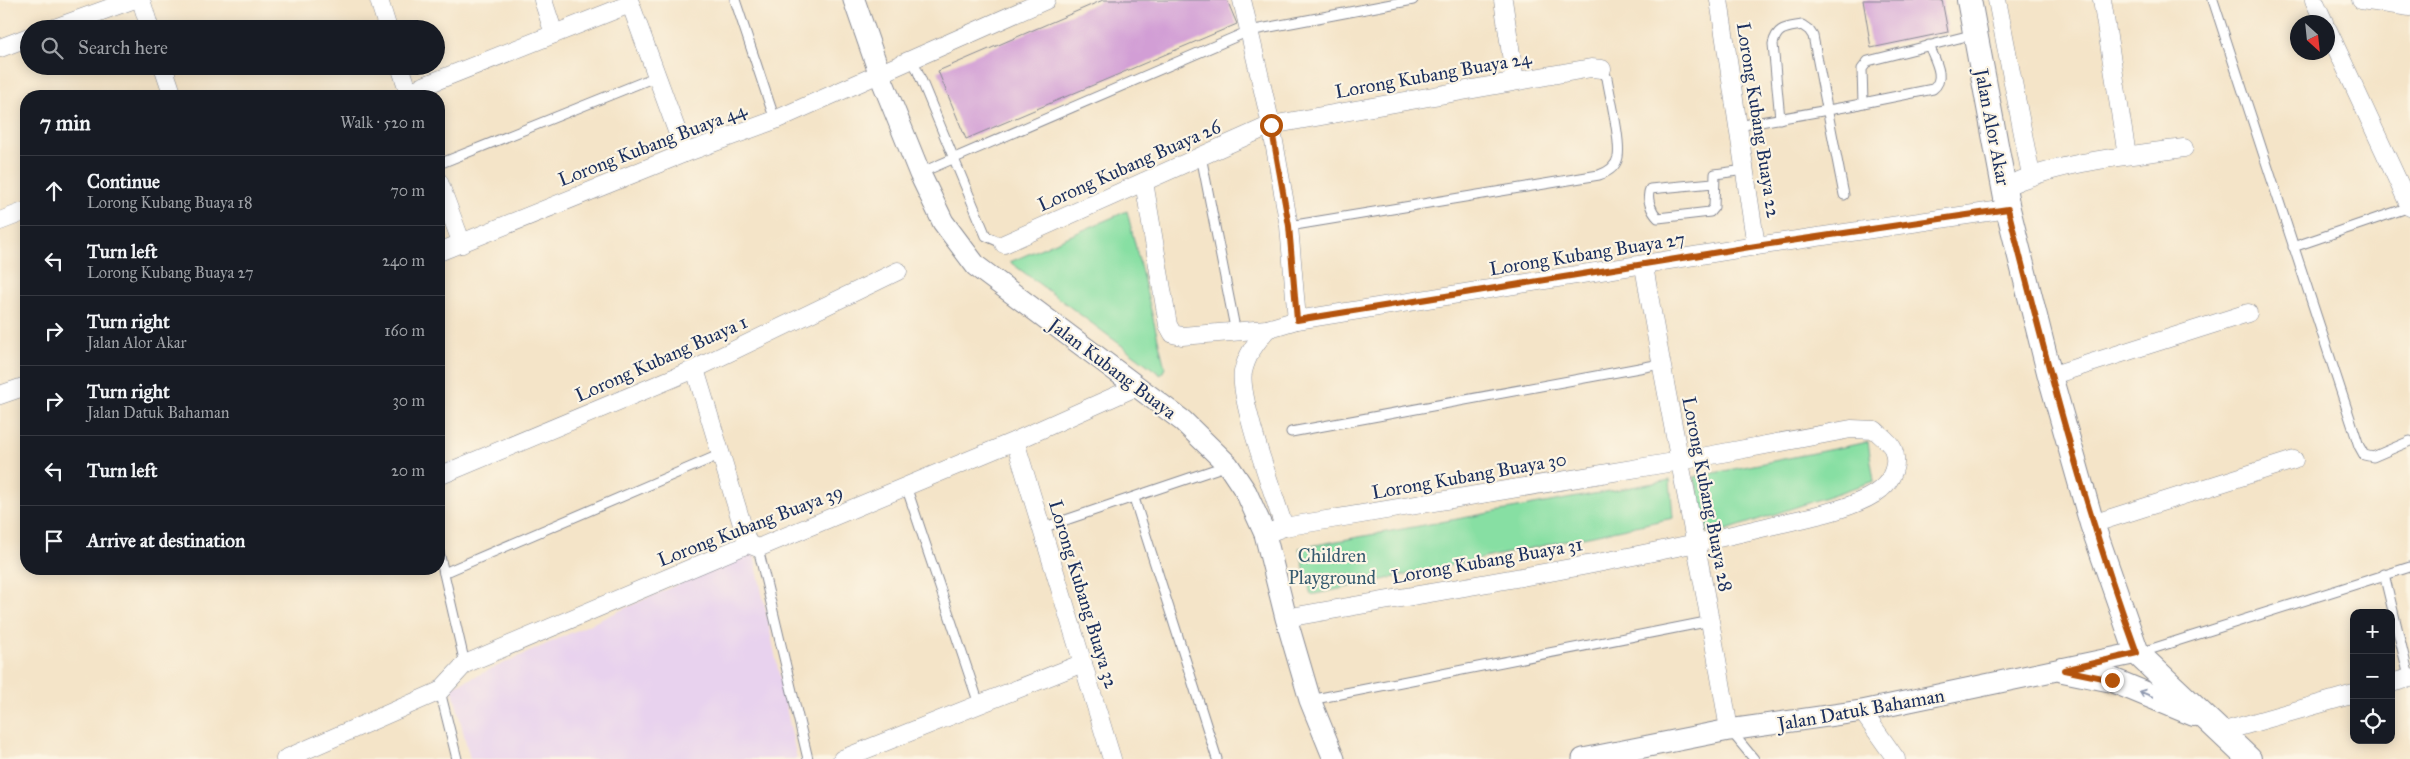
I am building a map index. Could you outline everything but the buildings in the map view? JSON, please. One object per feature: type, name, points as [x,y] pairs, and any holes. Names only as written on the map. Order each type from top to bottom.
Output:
[{"type":"main road","name":"Jalan Alor Akar","points":[[1969,0],[2006,198],[2050,376],[2092,524],[2137,653],[2249,759]]},
{"type":"main road","points":[[2064,670],[2112,680],[2214,726]]},
{"type":"street","points":[[77,20],[132,0]]},
{"type":"street","points":[[140,0],[147,20]]},
{"type":"street","points":[[378,0],[385,20]]},
{"type":"street","points":[[542,0],[554,34]]},
{"type":"street","name":"Jalan Kubang Buaya","points":[[854,0],[880,75],[920,174],[943,222],[976,266],[1183,421],[1228,465],[1275,530],[1286,618],[1310,700],[1334,759]]},
{"type":"street","name":"Lorong Kubang Buaya 44","points":[[445,250],[684,153],[775,120],[1046,0]]},
{"type":"street","points":[[1242,0],[1271,125],[1289,226],[1297,320]]},
{"type":"street","points":[[1503,0],[1515,80]]},
{"type":"street","name":"Lorong Kubang Buaya 22","points":[[1719,0],[1756,246]]},
{"type":"street","points":[[1997,0],[2031,175]]},
{"type":"street","points":[[2102,0],[2127,156]]},
{"type":"street","points":[[2314,0],[2321,15]]},
{"type":"street","points":[[2361,0],[2410,7]]},
{"type":"street","points":[[419,90],[629,2],[684,153]]},
{"type":"street","points":[[0,48],[20,40]]},
{"type":"street","points":[[2335,45],[2410,207]]},
{"type":"street","name":"Lorong Kubang Buaya 24","points":[[1271,125],[1515,80],[1591,68],[1602,69]]},
{"type":"street","points":[[166,75],[171,90]]},
{"type":"street","points":[[403,75],[408,90]]},
{"type":"street","name":"Lorong Kubang Buaya 26","points":[[1004,244],[1271,125]]},
{"type":"street","name":"Lorong Kubang Buaya 27","points":[[1144,182],[1168,325],[1173,334],[1182,336],[1267,329],[1297,320],[1644,266],[1756,246],[2006,198],[2031,175],[2127,156],[2184,148]]},
{"type":"street","points":[[445,198],[462,244]]},
{"type":"street","points":[[0,221],[20,213]]},
{"type":"street","name":"Lorong Kubang Buaya 28","points":[[1644,266],[1711,621],[1729,730]]},
{"type":"street","name":"Lorong Kubang Buaya 1","points":[[445,473],[695,369],[898,271]]},
{"type":"street","points":[[2050,376],[2248,314]]},
{"type":"street","points":[[1267,329],[1250,350],[1243,374],[1248,408],[1275,530]]},
{"type":"street","points":[[695,369],[719,455],[753,546]]},
{"type":"street","name":"Lorong Kubang Buaya 39","points":[[440,691],[465,664],[1015,441],[1138,386]]},
{"type":"street","points":[[0,395],[20,388]]},
{"type":"street","name":"Lorong Kubang Buaya 30","points":[[1275,530],[1680,461],[1851,429],[1875,430],[1893,448],[1896,462],[1892,476],[1881,489],[1867,498],[1825,513],[1695,544]]},
{"type":"street","name":"Lorong Kubang Buaya 32","points":[[1015,441],[1083,663],[1109,758]]},
{"type":"street","points":[[2092,524],[2294,460]]},
{"type":"street","name":"Lorong Kubang Buaya 31","points":[[1286,618],[1695,544]]},
{"type":"street","name":"Jalan Datuk Bahaman","points":[[1583,759],[1729,730],[1862,711],[2064,670],[2137,653]]},
{"type":"street","points":[[842,759],[1083,663]]},
{"type":"street","points":[[2395,682],[2410,679]]},
{"type":"street","points":[[285,759],[440,691]]},
{"type":"street","points":[[2214,726],[2350,695]]},
{"type":"street","points":[[1862,711],[1896,759]]},
{"type":"lane","points":[[735,0],[775,120]]},
{"type":"lane","points":[[920,174],[1250,31],[1413,0]]},
{"type":"lane","points":[[2213,0],[2359,446],[2364,454],[2373,457],[2410,440]]},
{"type":"lane","points":[[1780,119],[1773,44],[1776,34],[1781,28],[1802,25],[1813,36],[1844,195]]},
{"type":"lane","points":[[1863,103],[1862,70],[1868,61],[1975,34]]},
{"type":"lane","points":[[1738,126],[1828,111],[1933,89],[1939,85],[1941,77],[1929,45]]},
{"type":"lane","points":[[913,60],[986,236],[1004,244]]},
{"type":"lane","points":[[1289,226],[1599,176],[1608,172],[1614,166],[1618,148],[1607,78],[1602,69]]},
{"type":"lane","points":[[445,162],[655,77]]},
{"type":"lane","points":[[1201,156],[1236,333]]},
{"type":"lane","points":[[1713,183],[1650,189],[1648,193],[1651,208],[1658,218],[1710,212],[1714,207],[1713,177],[1718,173],[1745,170]]},
{"type":"lane","points":[[2293,247],[2410,207]]},
{"type":"lane","points":[[1291,432],[1661,364]]},
{"type":"lane","points":[[445,573],[719,455]]},
{"type":"lane","points":[[1042,528],[1228,465]]},
{"type":"lane","points":[[906,486],[979,704]]},
{"type":"lane","points":[[1134,498],[1217,759]]},
{"type":"lane","points":[[753,546],[808,759]]},
{"type":"lane","points":[[2137,653],[2410,567]]},
{"type":"lane","points":[[2384,574],[2410,679]]},
{"type":"lane","points":[[444,575],[465,664]]},
{"type":"lane","points":[[1310,700],[1711,621]]},
{"type":"lane","points":[[440,691],[457,759]]},
{"type":"lane","points":[[1729,730],[1754,759]]},
{"type":"shaded area","points":[[753,550],[797,759],[470,759],[452,687]]},
{"type":"green space","points":[[1127,211],[1165,368],[1161,375],[1010,262]]},
{"type":"green space","points":[[1868,442],[1874,481],[1709,536],[1694,477]]},
{"type":"green space","name":"Children Playground","points":[[1670,480],[1673,518],[1311,595],[1299,548]]},
{"type":"route","points":[[1271,125],[1289,226],[1297,320],[1644,266],[1756,246],[2008,209],[2050,376],[2092,524],[2137,653],[2064,670],[2112,680]]}]
